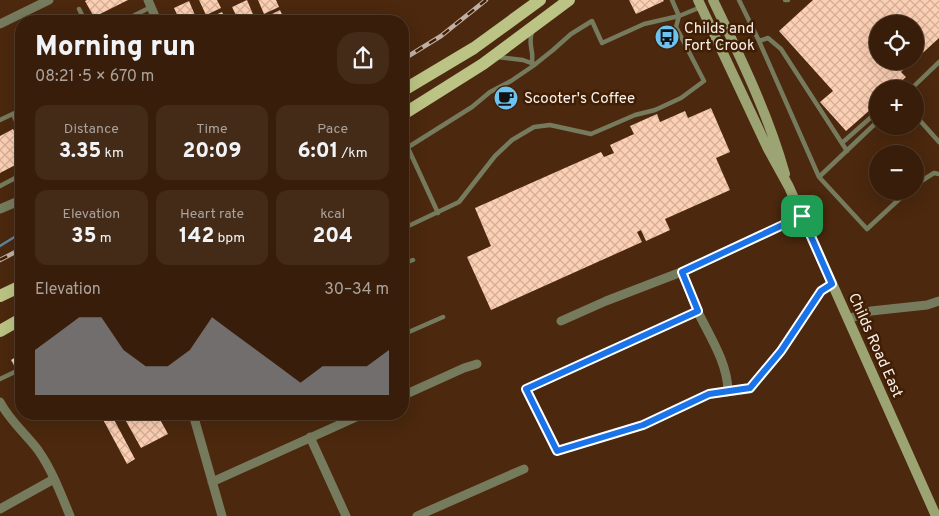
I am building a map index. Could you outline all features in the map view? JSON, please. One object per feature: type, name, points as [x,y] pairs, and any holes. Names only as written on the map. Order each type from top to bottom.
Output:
[{"type":"main road","points":[[409,87],[474,48],[540,0]]},
{"type":"main road","points":[[409,111],[493,57],[569,0]]},
{"type":"main road","points":[[0,296],[15,289]]},
{"type":"main road","points":[[0,331],[15,322]]},
{"type":"street","points":[[18,15],[49,0]]},
{"type":"street","name":"Childs Road East","points":[[713,0],[768,120],[789,187]]},
{"type":"street","name":"Childs Road East","points":[[699,4],[767,147],[789,187],[936,516]]},
{"type":"street","points":[[0,24],[15,17]]},
{"type":"street","points":[[0,210],[15,203]]},
{"type":"street","points":[[561,321],[606,301],[682,272],[802,216]]},
{"type":"street","points":[[682,272],[723,363],[728,378],[728,390]]},
{"type":"street","points":[[698,311],[526,389],[557,451],[643,425],[709,394],[750,388],[781,351],[821,291],[832,284]]},
{"type":"street","points":[[848,319],[871,312],[939,301]]},
{"type":"street","points":[[409,393],[477,364]]},
{"type":"street","points":[[0,402],[12,421],[37,449],[54,479],[70,516]]},
{"type":"street","points":[[194,420],[222,516]]},
{"type":"street","points":[[212,482],[349,420]]},
{"type":"street","points":[[310,437],[346,516]]},
{"type":"street","points":[[417,516],[524,469]]},
{"type":"street","points":[[0,509],[54,479]]},
{"type":"lane","points":[[409,227],[459,202],[495,156],[512,140],[534,128],[550,125],[591,134],[635,115],[655,110],[681,98],[704,82],[676,27],[678,16],[672,0]]},
{"type":"lane","points":[[739,0],[819,178],[867,229],[898,200]]},
{"type":"lane","points":[[132,15],[149,4]]},
{"type":"lane","points":[[409,147],[472,108],[490,92],[511,81],[532,64],[554,50],[571,34],[592,21],[602,43],[644,24],[678,16],[699,4]]},
{"type":"lane","points":[[79,9],[82,15]]},
{"type":"lane","points":[[532,64],[533,55],[529,44],[534,26]]},
{"type":"lane","points":[[759,41],[768,38],[781,49],[847,151]]},
{"type":"lane","points":[[493,57],[523,60],[532,64]]},
{"type":"lane","points":[[920,80],[939,62]]},
{"type":"lane","points":[[934,66],[939,72]]},
{"type":"lane","points":[[0,120],[13,114],[15,118]]},
{"type":"lane","points":[[842,143],[869,119]]},
{"type":"lane","points":[[924,125],[939,142]]},
{"type":"lane","points":[[819,178],[869,130]]},
{"type":"lane","points":[[409,150],[438,213]]},
{"type":"lane","points":[[924,179],[934,173],[939,174]]},
{"type":"lane","points":[[0,186],[15,178]]},
{"type":"lane","points":[[409,261],[413,260]]},
{"type":"lane","points":[[409,332],[443,317]]},
{"type":"lane","points":[[0,378],[15,372]]},
{"type":"building","points":[[128,0],[98,15],[93,15],[85,1]]},
{"type":"building","points":[[199,0],[217,0],[221,8],[206,15]]},
{"type":"building","points":[[247,0],[253,15],[236,15],[232,7]]},
{"type":"building","points":[[258,0],[276,0],[279,7],[264,14]]},
{"type":"building","points":[[629,0],[663,0],[664,1],[636,14]]},
{"type":"building","points":[[813,0],[939,0],[939,38],[924,52],[924,15],[869,15],[869,70],[903,70],[901,72],[906,77],[903,80],[869,80],[869,111],[846,131],[820,102],[833,91],[779,31]]},
{"type":"building","points":[[189,1],[195,15],[177,15],[174,8]]},
{"type":"building","points":[[280,10],[282,15],[270,15]]},
{"type":"building","points":[[711,108],[730,152],[716,158],[730,190],[665,219],[670,230],[646,241],[641,230],[637,232],[642,242],[491,310],[467,257],[491,246],[475,208],[601,152],[604,157],[614,153],[610,145],[634,134],[630,126],[657,114],[660,122],[685,111],[688,118]]},
{"type":"building","points":[[13,129],[15,133],[15,165],[0,173],[0,136]]},
{"type":"building","points":[[15,358],[15,367],[11,360]]},
{"type":"building","points":[[103,420],[114,420],[135,459],[127,464]]},
{"type":"building","points":[[125,420],[160,420],[168,434],[141,448]]},
{"type":"waterway","points":[[0,246],[15,237]]},
{"type":"railway","points":[[409,56],[441,36],[486,0]]},
{"type":"railway","points":[[0,260],[15,252]]},
{"type":"place","name":"Childs and Fort Crook","points":[[667,37]]},
{"type":"place","name":"Scooter's Coffee","points":[[506,98]]},
{"type":"route","points":[[802,216],[832,284],[821,291],[781,351],[750,388],[709,394],[643,425],[557,451],[526,389],[698,311],[682,272],[802,216]]}]
